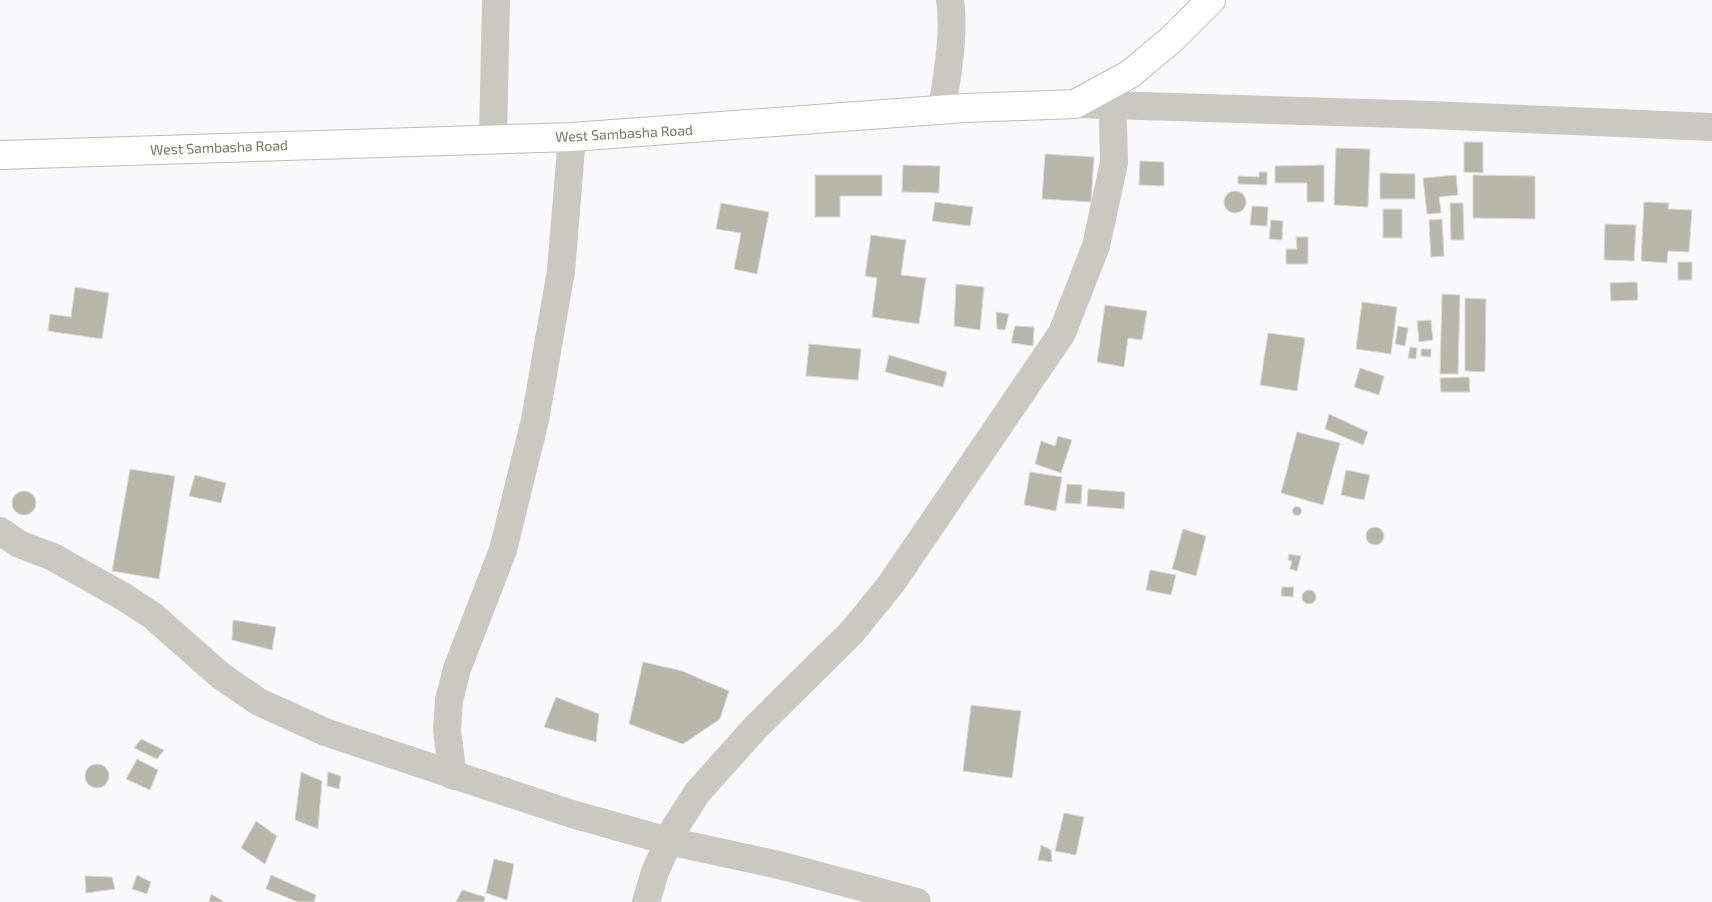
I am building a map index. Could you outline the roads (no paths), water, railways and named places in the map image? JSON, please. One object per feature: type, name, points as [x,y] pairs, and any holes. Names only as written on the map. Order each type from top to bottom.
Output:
[{"type":"street","points":[[492,140],[496,0]]},
{"type":"street","points":[[942,110],[952,10],[950,0]]},
{"type":"street","name":"West Sambasha Road","points":[[0,155],[572,137],[942,110],[1075,104],[1130,74],[1172,38],[1211,0]]},
{"type":"street","points":[[1075,104],[1420,114],[1712,127]]},
{"type":"street","points":[[646,902],[655,872],[668,841],[697,793],[755,728],[852,632],[891,584],[1062,334],[1096,246],[1114,163],[1113,123]]},
{"type":"street","points":[[453,776],[447,731],[449,700],[460,660],[503,550],[535,420],[561,271],[572,137]]},
{"type":"street","points":[[0,532],[20,544],[53,557],[124,597],[152,616],[221,676],[259,702],[325,732],[572,814],[668,841],[780,865],[917,902]]}]
